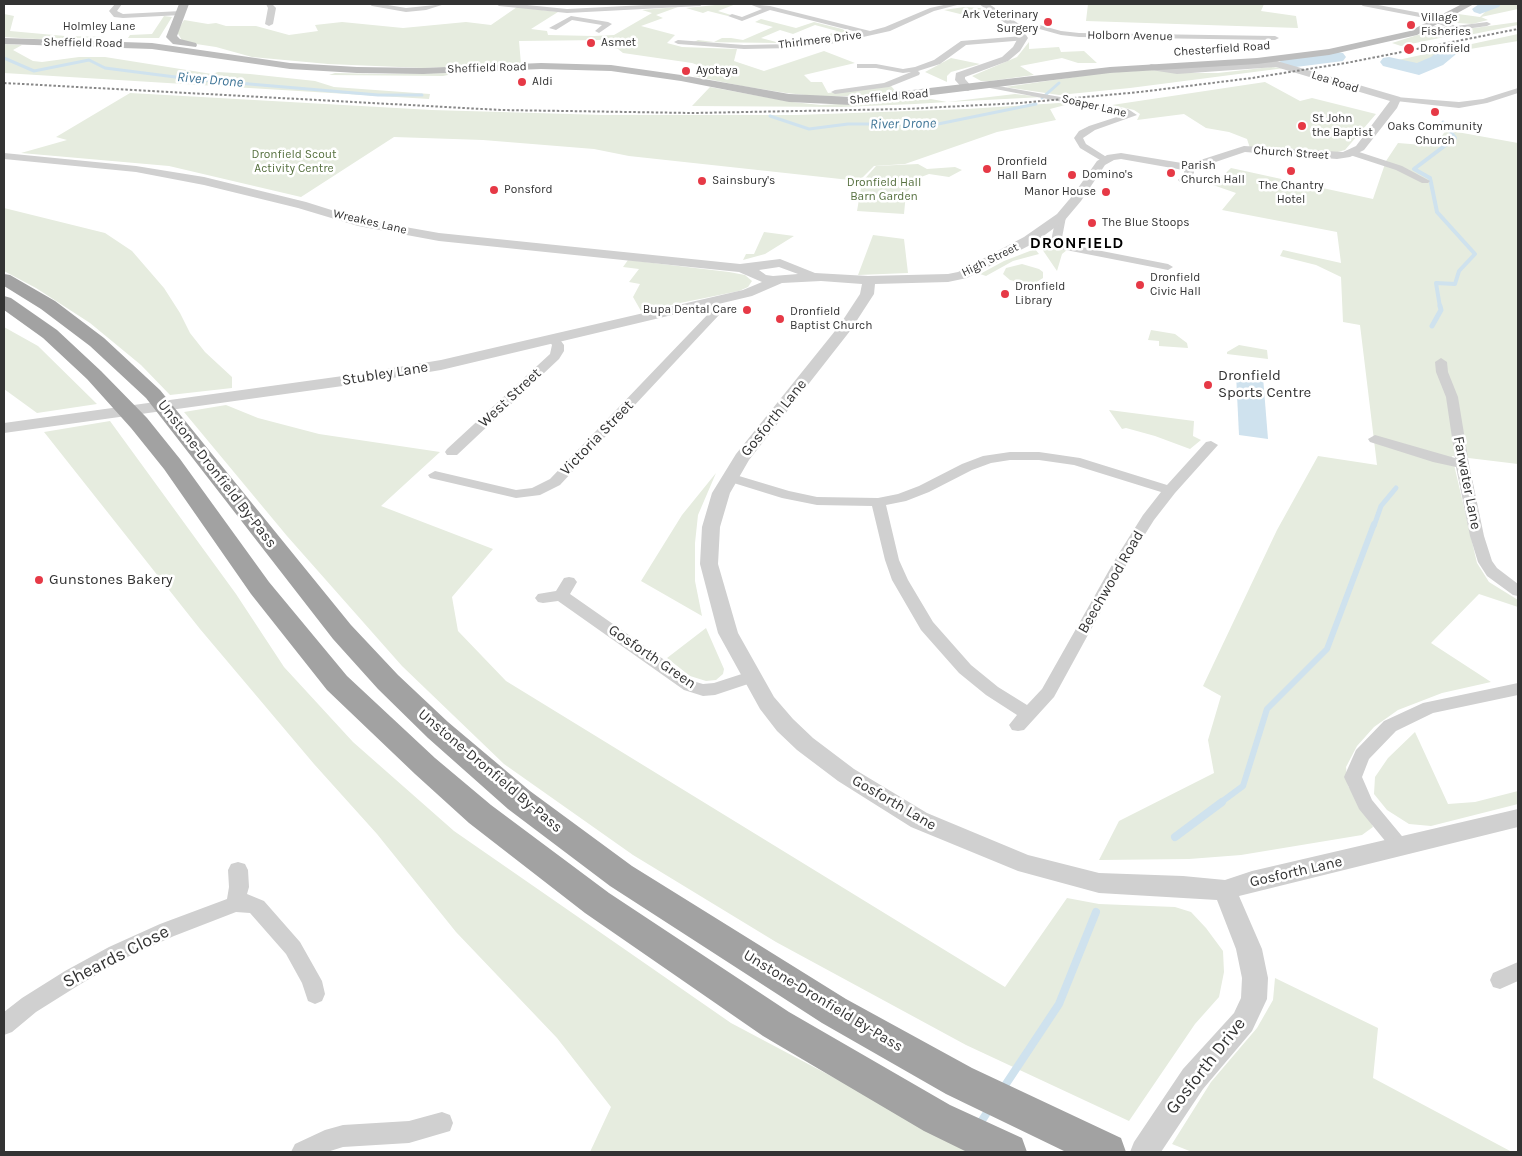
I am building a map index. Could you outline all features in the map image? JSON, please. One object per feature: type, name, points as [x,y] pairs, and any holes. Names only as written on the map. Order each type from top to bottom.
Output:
[{"type":"highway","name":"Unstone-Dronfield By-Pass","points":[[4,278],[48,305],[97,342],[153,394],[342,632],[388,682],[438,730],[519,800],[581,847],[688,919],[834,1011],[950,1076],[1107,1152]]},
{"type":"highway","name":"Unstone-Dronfield By-Pass","points":[[4,302],[50,334],[94,375],[139,423],[172,464],[260,588],[337,683],[480,814],[597,903],[776,1024],[938,1118],[1008,1152]]},
{"type":"main road","name":"Chesterfield Road","points":[[968,88],[1102,71],[1248,62],[1306,56],[1382,42],[1425,28],[1469,4]]},
{"type":"main road","points":[[171,39],[170,34],[182,8]]},
{"type":"main road","name":"Holmley Lane","points":[[28,42],[57,39],[171,39],[177,42],[217,50],[230,57]]},
{"type":"main road","name":"Sheffield Road","points":[[4,41],[152,46],[290,66],[365,70],[423,71],[550,66],[611,68],[681,78],[789,98],[830,101],[883,99],[968,88]]},
{"type":"street","points":[[119,4],[113,11],[117,15],[182,8]]},
{"type":"street","points":[[269,4],[272,8],[269,24]]},
{"type":"street","points":[[372,4],[406,10],[442,4]]},
{"type":"street","points":[[499,4],[558,10],[700,4]]},
{"type":"street","points":[[752,4],[871,34]]},
{"type":"street","name":"Thirlmere Drive","points":[[678,42],[730,46],[792,46],[836,41],[871,34],[901,24],[932,9],[958,4]]},
{"type":"street","points":[[983,4],[1016,26],[1023,38]]},
{"type":"street","points":[[1363,4],[1440,20],[1455,28]]},
{"type":"street","points":[[732,16],[742,19],[770,8]]},
{"type":"street","points":[[578,10],[579,19]]},
{"type":"street","points":[[553,28],[567,19],[608,24],[599,31]]},
{"type":"street","points":[[1425,28],[1444,30],[1487,24]]},
{"type":"street","name":"Holborn Avenue","points":[[1016,26],[1036,26],[1060,33],[1089,36],[1275,37]]},
{"type":"street","points":[[835,92],[886,85],[913,75],[933,63],[957,44],[1023,38]]},
{"type":"street","points":[[968,88],[960,80],[960,75],[1005,59],[1017,49],[1023,38]]},
{"type":"street","points":[[860,66],[909,70],[933,63]]},
{"type":"street","name":"Lea Road","points":[[1151,68],[1177,71],[1277,64],[1396,99],[1472,107],[1518,90]]},
{"type":"street","name":"Soaper Lane","points":[[990,86],[1114,109],[1132,115],[1092,128],[1082,133],[1078,138],[1087,148],[1105,160]]},
{"type":"street","points":[[1498,96],[1518,99]]},
{"type":"street","points":[[1396,99],[1364,143],[1353,153],[1399,168],[1426,181]]},
{"type":"street","name":"Church Street","points":[[1105,160],[1114,156],[1121,156],[1189,168],[1244,149],[1337,156],[1353,153]]},
{"type":"street","name":"Wreakes Lane","points":[[4,156],[136,169],[204,181],[302,205],[358,222],[439,237],[740,268],[758,275],[774,262],[785,264],[785,275],[868,280]]},
{"type":"street","name":"High Street","points":[[868,280],[948,278],[962,275],[989,262],[1029,240],[1061,218],[1105,160]]},
{"type":"street","points":[[1183,180],[1189,173],[1189,168]]},
{"type":"street","points":[[1056,244],[1061,218]]},
{"type":"street","points":[[1029,240],[1168,267]]},
{"type":"street","name":"Stubley Lane","points":[[4,428],[397,373],[476,358],[712,301],[758,275],[785,275]]},
{"type":"street","name":"Gosforth Lane","points":[[868,280],[870,287],[867,294],[847,325],[826,354],[753,443],[730,477],[714,512],[711,527],[709,564],[728,632],[751,677],[768,703],[785,725],[805,744],[846,775],[919,820],[1026,864],[1099,883],[1183,886],[1225,890],[1252,881],[1518,818]]},
{"type":"street","name":"Victoria Street","points":[[435,475],[516,494],[535,492],[555,482],[709,320],[716,308],[712,301]]},
{"type":"street","name":"West Street","points":[[452,452],[554,356],[558,351],[558,345],[554,339]]},
{"type":"street","name":"Farwater Lane","points":[[1441,362],[1442,372],[1452,397],[1462,464],[1477,536],[1485,562],[1492,572],[1518,591]]},
{"type":"street","points":[[1374,439],[1462,464]]},
{"type":"street","name":"Beechwood Road","points":[[878,502],[892,560],[928,626],[965,669],[1023,719],[1048,693],[1123,558],[1148,518],[1170,490],[1211,445]]},
{"type":"street","points":[[730,477],[787,495],[817,500],[878,502],[902,498],[988,459],[1010,456],[1039,456],[1075,461],[1170,490]]},
{"type":"street","name":"Gosforth Green","points":[[543,598],[565,588],[690,686],[703,690],[716,689],[751,677]]},
{"type":"street","points":[[1402,847],[1365,804],[1352,777],[1362,755],[1390,726],[1429,707],[1518,689]]},
{"type":"street","points":[[238,870],[239,887],[235,904],[247,903],[257,907],[267,918],[293,948],[312,981],[315,994]]},
{"type":"street","name":"Gosforth Drive","points":[[1144,1152],[1193,1079],[1243,1022],[1254,999],[1255,978],[1248,949],[1225,890]]},
{"type":"street","name":"Sheards Close","points":[[4,1024],[72,978],[116,953],[175,927],[235,904]]},
{"type":"street","points":[[1500,980],[1518,971]]},
{"type":"street","points":[[303,1152],[325,1141],[344,1136],[409,1132],[442,1123]]},
{"type":"green space","points":[[736,4],[718,11],[731,15],[708,11],[703,13],[686,8]]},
{"type":"green space","points":[[1088,4],[1264,4],[1261,11],[1296,16],[1298,28],[1086,21]]},
{"type":"green space","points":[[1491,4],[1518,4],[1518,9],[1481,17],[1488,20],[1472,24],[1457,23],[1451,19],[1458,14],[1480,17],[1486,11],[1480,9]]},
{"type":"green space","points":[[517,7],[558,12],[531,29],[547,31],[548,35],[594,36],[614,35],[652,13],[642,10],[678,7],[656,15],[663,18],[641,26],[675,35],[667,43],[682,47],[737,49],[734,61],[764,71],[824,51],[855,63],[804,75],[811,82],[822,82],[828,93],[891,86],[898,94],[825,97],[742,86],[693,76],[709,69],[692,63],[623,53],[618,49],[602,45],[602,40],[519,41],[521,64],[423,68],[328,64],[252,57],[216,47],[183,42],[177,32],[184,20],[208,24],[216,23],[226,26],[256,26],[289,35],[318,31],[315,25],[342,22],[403,28],[466,22],[491,25]]},
{"type":"green space","points":[[964,7],[980,8],[989,13],[968,16],[944,10]]},
{"type":"green space","points":[[4,14],[14,16],[10,31],[65,36],[106,37],[37,39],[4,37]]},
{"type":"green space","points":[[164,16],[172,17],[159,38],[128,38],[130,35],[152,34]]},
{"type":"green space","points":[[761,19],[796,28],[814,22],[850,33],[836,38],[813,41],[837,31],[815,25],[793,34],[780,30],[761,38],[780,43],[694,42],[698,40],[714,42],[722,38],[743,40],[773,27],[755,22]]},
{"type":"green space","points":[[1518,22],[1518,25],[1464,36],[1459,34],[1467,29]]},
{"type":"green space","points":[[1427,32],[1459,34],[1401,46],[1392,43]]},
{"type":"green space","points":[[1518,34],[1518,41],[1464,50],[1420,71],[1384,63]]},
{"type":"green space","points":[[1029,42],[1029,49],[1059,47],[1061,52],[1084,51],[1097,63],[1078,63],[1062,58],[1020,66],[1034,75],[990,81],[981,81],[972,76],[1017,57]]},
{"type":"green space","points":[[4,44],[22,45],[13,50],[33,61],[105,57],[212,74],[218,72],[250,74],[315,81],[334,87],[430,94],[429,99],[4,73]]},
{"type":"green space","points":[[951,58],[980,64],[951,72],[947,76],[947,82],[925,72]]},
{"type":"green space","points":[[1271,67],[1285,68],[1059,95],[1005,87],[1103,73],[1151,70],[1183,73],[1218,73]]},
{"type":"green space","points":[[335,73],[458,73],[443,76],[329,75]]},
{"type":"green space","points":[[1265,82],[1300,101],[1312,98],[1376,114],[1345,150],[1334,153],[1250,148],[1247,139],[1229,132],[1206,128],[1184,114],[1137,120],[1140,114],[1134,110],[1112,105]]},
{"type":"green space","points":[[710,87],[792,102],[821,105],[931,99],[947,102],[841,107],[692,106]]},
{"type":"green space","name":"Dronfield Scout Activity Centre","points":[[130,93],[432,110],[603,115],[796,115],[1069,104],[1050,109],[1056,120],[997,132],[905,164],[874,166],[859,181],[629,156],[594,149],[483,140],[394,137],[301,197],[169,166],[21,153],[67,140],[56,137]]},
{"type":"green space","points":[[1015,94],[1043,97],[947,102]]},
{"type":"green space","points":[[1446,130],[1518,143],[1518,464],[1452,456],[1477,563],[1489,582],[1518,600],[1518,607],[1479,594],[1431,643],[1491,682],[1442,693],[1398,710],[1374,727],[1357,746],[1346,767],[1348,786],[1367,813],[1373,827],[1362,835],[1241,855],[1189,859],[1099,860],[1119,821],[1214,773],[1208,740],[1221,696],[1203,686],[1277,530],[1318,456],[1377,465],[1360,325],[1343,322],[1341,277],[1316,265],[1280,256],[1283,250],[1341,263],[1337,232],[1222,210],[1236,193],[1213,185],[1231,168],[1373,199],[1386,161],[1398,143],[1435,146]]},
{"type":"green space","name":"Dronfield Hall Barn Garden","points":[[918,164],[927,169],[955,167],[962,170],[949,177],[929,174],[921,177],[906,193],[904,214],[857,211],[862,182],[876,166]]},
{"type":"green space","points":[[4,208],[105,233],[132,251],[164,288],[190,333],[205,352],[232,377],[232,388],[170,395],[141,365],[90,323],[36,288],[4,271]]},
{"type":"green space","points":[[764,232],[794,236],[765,254],[743,260],[746,254],[754,254]]},
{"type":"green space","points":[[873,235],[904,239],[908,273],[858,275]]},
{"type":"green space","points":[[1035,249],[1039,254],[1013,261],[986,276],[980,274],[1004,261]]},
{"type":"green space","points":[[1042,249],[1067,250],[1062,254],[1057,271]]},
{"type":"green space","points":[[628,260],[729,272],[745,275],[752,281],[748,287],[739,291],[641,311],[633,297],[640,284],[629,282],[639,269],[623,267]]},
{"type":"green space","points":[[1022,264],[1039,269],[1043,272],[1043,278],[1035,283],[1022,283],[1010,280],[1003,274],[1006,268]]},
{"type":"green space","points":[[4,327],[38,346],[97,404],[37,413],[4,389]]},
{"type":"green space","points":[[1151,330],[1175,334],[1187,343],[1188,348],[1159,346],[1159,341],[1148,340]]},
{"type":"green space","points":[[1239,345],[1267,350],[1268,359],[1227,354],[1227,352]]},
{"type":"green space","points":[[226,405],[258,418],[319,434],[440,452],[381,506],[493,549],[452,597],[458,631],[506,681],[1005,987],[1067,898],[1099,904],[1175,907],[1191,912],[1223,951],[1224,972],[1219,997],[1195,1024],[1129,1121],[966,1045],[776,942],[633,855],[504,764],[402,666],[287,536],[184,412]]},
{"type":"green space","points":[[1109,410],[1194,421],[1193,436],[1201,440],[1190,449],[1155,436],[1126,428],[1122,429]]},
{"type":"green space","points":[[110,421],[236,594],[284,667],[353,742],[454,831],[731,1023],[974,1152],[590,1152],[611,1107],[557,1038],[456,932],[377,834],[314,764],[200,629],[44,432]]},
{"type":"green space","points":[[716,473],[698,515],[695,543],[695,581],[702,616],[641,581],[682,515]]},
{"type":"green space","points":[[706,628],[724,669],[723,674],[716,680],[706,681],[690,676],[667,658]]},
{"type":"green space","points":[[1415,732],[1448,804],[1475,802],[1518,791],[1518,804],[1431,826],[1409,824],[1387,810],[1374,794],[1375,777],[1388,758]]},
{"type":"green space","points":[[1275,978],[1378,1028],[1373,1078],[1512,1152],[1192,1152],[1172,1144],[1211,1082],[1257,1028],[1273,1000]]},
{"type":"water","points":[[1236,374],[1263,377],[1268,439],[1239,435]]},
{"type":"waterway","name":"River Drone","points":[[1480,9],[1493,4]]},
{"type":"waterway","name":"River Drone","points":[[1389,62],[1419,69],[1437,61],[1449,51]]},
{"type":"waterway","name":"River Drone","points":[[1288,63],[1337,57]]},
{"type":"waterway","name":"River Drone","points":[[4,58],[34,71],[89,60],[105,68],[191,79],[378,95],[422,95]]},
{"type":"waterway","name":"River Drone","points":[[1042,98],[1059,83]]},
{"type":"waterway","name":"River Drone","points":[[770,116],[809,129],[848,124],[938,124],[1036,104]]},
{"type":"waterway","points":[[1443,122],[1453,136]]},
{"type":"waterway","points":[[1440,307],[1436,283],[1455,284],[1459,271],[1475,254],[1437,212],[1430,178],[1414,169],[1455,138],[1452,134]]},
{"type":"waterway","points":[[1432,326],[1441,310],[1440,306]]},
{"type":"waterway","points":[[1374,526],[1381,506],[1396,488]]},
{"type":"waterway","points":[[1220,803],[1243,786],[1267,709],[1327,649],[1374,524]]},
{"type":"waterway","points":[[1175,837],[1222,802]]},
{"type":"waterway","points":[[1002,1090],[1059,1004],[1096,912]]},
{"type":"waterway","points":[[979,1125],[990,1108]]},
{"type":"railway","points":[[4,83],[501,110],[693,113],[905,109],[1020,103],[1140,92],[1252,78],[1346,63],[1518,29]]},
{"type":"place","name":"Ark Veterinary Surgery","points":[[1048,22]]},
{"type":"place","name":"Village Fisheries","points":[[1411,25]]},
{"type":"place","name":"Asmet","points":[[591,43]]},
{"type":"place","name":"Dronfield","points":[[1409,49]]},
{"type":"place","name":"Ayotaya","points":[[686,71]]},
{"type":"place","name":"Aldi","points":[[522,82]]},
{"type":"place","name":"Oaks Community Church","points":[[1435,112]]},
{"type":"place","name":"St John the Baptist","points":[[1302,126]]},
{"type":"place","name":"Dronfield Hall Barn","points":[[987,169]]},
{"type":"place","name":"The Chantry Hotel","points":[[1291,171]]},
{"type":"place","name":"Parish Church Hall","points":[[1171,173]]},
{"type":"place","name":"Domino's","points":[[1072,175]]},
{"type":"place","name":"Sainsbury's","points":[[702,181]]},
{"type":"place","name":"Ponsford","points":[[494,190]]},
{"type":"place","name":"Manor House","points":[[1106,192]]},
{"type":"place","name":"The Blue Stoops","points":[[1092,223]]},
{"type":"place","name":"Dronfield Civic Hall","points":[[1140,285]]},
{"type":"place","name":"Dronfield Library","points":[[1005,294]]},
{"type":"place","name":"Bupa Dental Care","points":[[747,310]]},
{"type":"place","name":"Dronfield Baptist Church","points":[[780,319]]},
{"type":"place","name":"Dronfield Sports Centre","points":[[1208,385]]},
{"type":"place","name":"Gunstones Bakery","points":[[39,580]]},
{"type":"district","name":"DRONFIELD","points":[[1077,243]]}]
